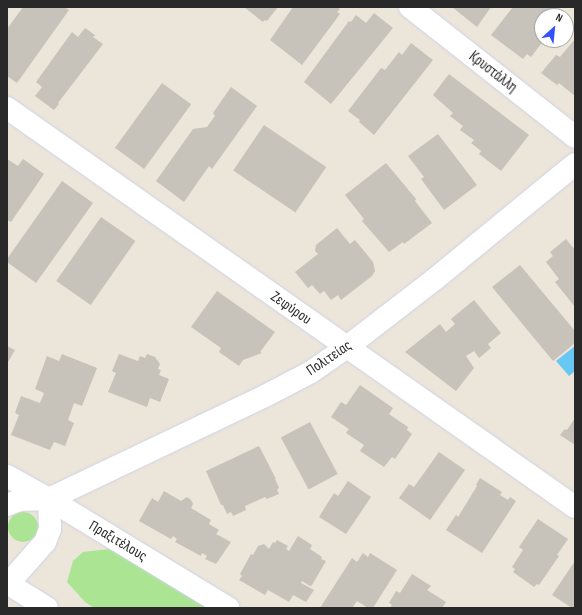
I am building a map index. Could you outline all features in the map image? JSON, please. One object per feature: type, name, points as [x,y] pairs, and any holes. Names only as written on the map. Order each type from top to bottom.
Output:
[{"type":"street","name":"Κρυστάλλη","points":[[410,7],[575,137]]},
{"type":"street","name":"Ζεφύρου","points":[[7,108],[575,507]]},
{"type":"street","name":"Πολιτείας","points":[[7,505],[20,500],[49,499],[265,396],[311,372],[347,347],[435,279],[575,164]]},
{"type":"street","name":"Πραξιτέλους","points":[[7,476],[49,499],[228,608]]},
{"type":"street","points":[[47,608],[8,584],[45,542],[50,529],[49,499]]},
{"type":"green space","points":[[23,512],[34,516],[38,527],[34,538],[23,542],[12,538],[8,527],[12,516]]},
{"type":"green space","points":[[109,549],[135,562],[212,608],[94,608],[85,602],[67,582],[73,561],[83,552]]},
{"type":"water","points":[[575,346],[575,371],[569,376],[556,361]]},
{"type":"building","points":[[23,7],[64,7],[69,10],[17,83],[7,76],[7,29]]},
{"type":"building","points":[[244,7],[278,7],[267,21],[265,20],[263,22]]},
{"type":"building","points":[[293,7],[337,7],[340,9],[337,12],[340,14],[302,65],[270,40]]},
{"type":"building","points":[[452,7],[491,7],[477,27]]},
{"type":"building","points":[[513,7],[555,8],[534,8],[534,48],[538,48],[531,57],[527,54],[523,59],[491,35]]},
{"type":"building","points":[[374,13],[393,28],[331,104],[304,82],[349,21],[351,22],[356,15],[366,23]]},
{"type":"building","points":[[85,28],[95,35],[93,37],[103,44],[54,110],[35,96],[42,87],[36,82],[72,32],[78,37]]},
{"type":"building","points":[[575,39],[575,96],[559,83],[557,85],[541,73],[556,55],[560,57],[568,48],[574,48]]},
{"type":"building","points":[[411,43],[433,60],[374,135],[359,122],[360,120],[348,111],[381,68],[385,70],[399,52],[402,55]]},
{"type":"building","points":[[449,74],[529,135],[501,171],[479,154],[481,151],[471,143],[474,140],[460,130],[463,126],[450,116],[453,113],[433,95]]},
{"type":"building","points":[[162,83],[191,104],[144,169],[115,148]]},
{"type":"building","points":[[231,87],[257,106],[212,169],[209,166],[184,202],[156,181],[193,129],[207,127],[215,116],[213,113]]},
{"type":"building","points":[[264,125],[326,167],[295,213],[233,171]]},
{"type":"building","points":[[438,134],[477,185],[444,210],[421,179],[424,177],[408,156]]},
{"type":"building","points":[[7,159],[18,166],[23,159],[44,174],[11,222],[7,220]]},
{"type":"building","points":[[386,163],[416,199],[415,201],[432,223],[404,244],[403,242],[389,252],[362,221],[364,219],[345,195]]},
{"type":"building","points":[[62,181],[93,203],[36,283],[7,262],[7,259]]},
{"type":"building","points":[[101,217],[135,241],[91,305],[56,281]]},
{"type":"building","points":[[337,228],[350,244],[355,240],[373,262],[375,271],[372,276],[341,300],[338,295],[331,300],[324,291],[320,294],[312,285],[308,288],[295,272],[318,254],[315,251],[316,245]]},
{"type":"building","points":[[566,239],[575,250],[575,307],[555,282],[559,279],[546,262],[553,256],[550,252]]},
{"type":"building","points":[[520,265],[575,331],[575,343],[553,361],[492,287]]},
{"type":"building","points":[[217,291],[275,332],[260,352],[262,353],[243,360],[239,366],[219,352],[221,348],[191,327]]},
{"type":"building","points":[[474,300],[501,333],[488,344],[491,348],[479,358],[474,351],[466,356],[474,368],[456,391],[405,352],[440,324],[446,332],[455,324],[451,319]]},
{"type":"building","points":[[7,346],[15,350],[7,364]]},
{"type":"building","points":[[62,354],[97,368],[82,406],[74,403],[68,420],[74,423],[65,446],[54,442],[50,450],[11,435],[19,415],[15,413],[21,396],[40,403],[44,393],[35,389],[47,356],[59,361]]},
{"type":"building","points":[[119,354],[138,361],[140,356],[145,358],[147,354],[155,357],[160,364],[158,369],[161,370],[159,375],[169,379],[160,402],[150,398],[147,407],[108,392],[116,373],[112,371]]},
{"type":"building","points":[[360,385],[393,408],[389,414],[408,427],[407,430],[412,434],[395,459],[392,457],[384,467],[360,451],[364,445],[346,433],[349,429],[331,417],[341,402],[346,405]]},
{"type":"building","points":[[575,418],[575,445],[560,435],[565,429],[567,430]]},
{"type":"building","points":[[310,422],[338,474],[309,490],[281,437]]},
{"type":"building","points":[[259,446],[276,479],[279,494],[267,499],[265,497],[245,506],[246,510],[233,516],[231,512],[227,514],[223,505],[221,505],[206,471]]},
{"type":"building","points":[[439,452],[465,470],[430,520],[399,498],[409,484],[414,487]]},
{"type":"building","points":[[480,478],[502,492],[500,495],[508,500],[510,497],[516,501],[482,553],[446,530],[456,515],[458,517],[477,486],[476,485]]},
{"type":"building","points":[[348,481],[371,497],[346,534],[319,517],[334,493],[338,496]]},
{"type":"building","points":[[164,491],[181,501],[187,497],[191,500],[193,504],[191,508],[211,520],[209,524],[219,530],[216,534],[231,542],[216,564],[205,559],[207,556],[202,553],[201,556],[175,542],[177,539],[173,536],[171,539],[139,521],[152,498],[158,502]]},
{"type":"building","points":[[538,519],[568,539],[557,555],[559,556],[539,585],[537,584],[534,587],[513,572],[515,569],[512,567],[523,550],[519,547]]},
{"type":"building","points":[[298,536],[312,545],[310,549],[322,557],[321,559],[326,561],[312,585],[310,586],[302,581],[301,583],[314,590],[306,602],[293,595],[289,602],[268,590],[265,595],[239,580],[242,576],[240,574],[251,554],[253,555],[258,546],[264,544],[269,549],[273,542],[275,543],[277,540],[288,546],[286,549],[289,551]]},
{"type":"building","points":[[363,553],[368,557],[370,553],[397,570],[373,608],[368,608],[357,601],[352,608],[320,608],[352,558],[357,562]]},
{"type":"building","points":[[575,561],[575,608],[572,608],[552,595]]},
{"type":"building","points":[[412,574],[431,586],[427,590],[446,602],[442,608],[390,608],[392,605],[389,603],[396,591],[400,593]]}]
